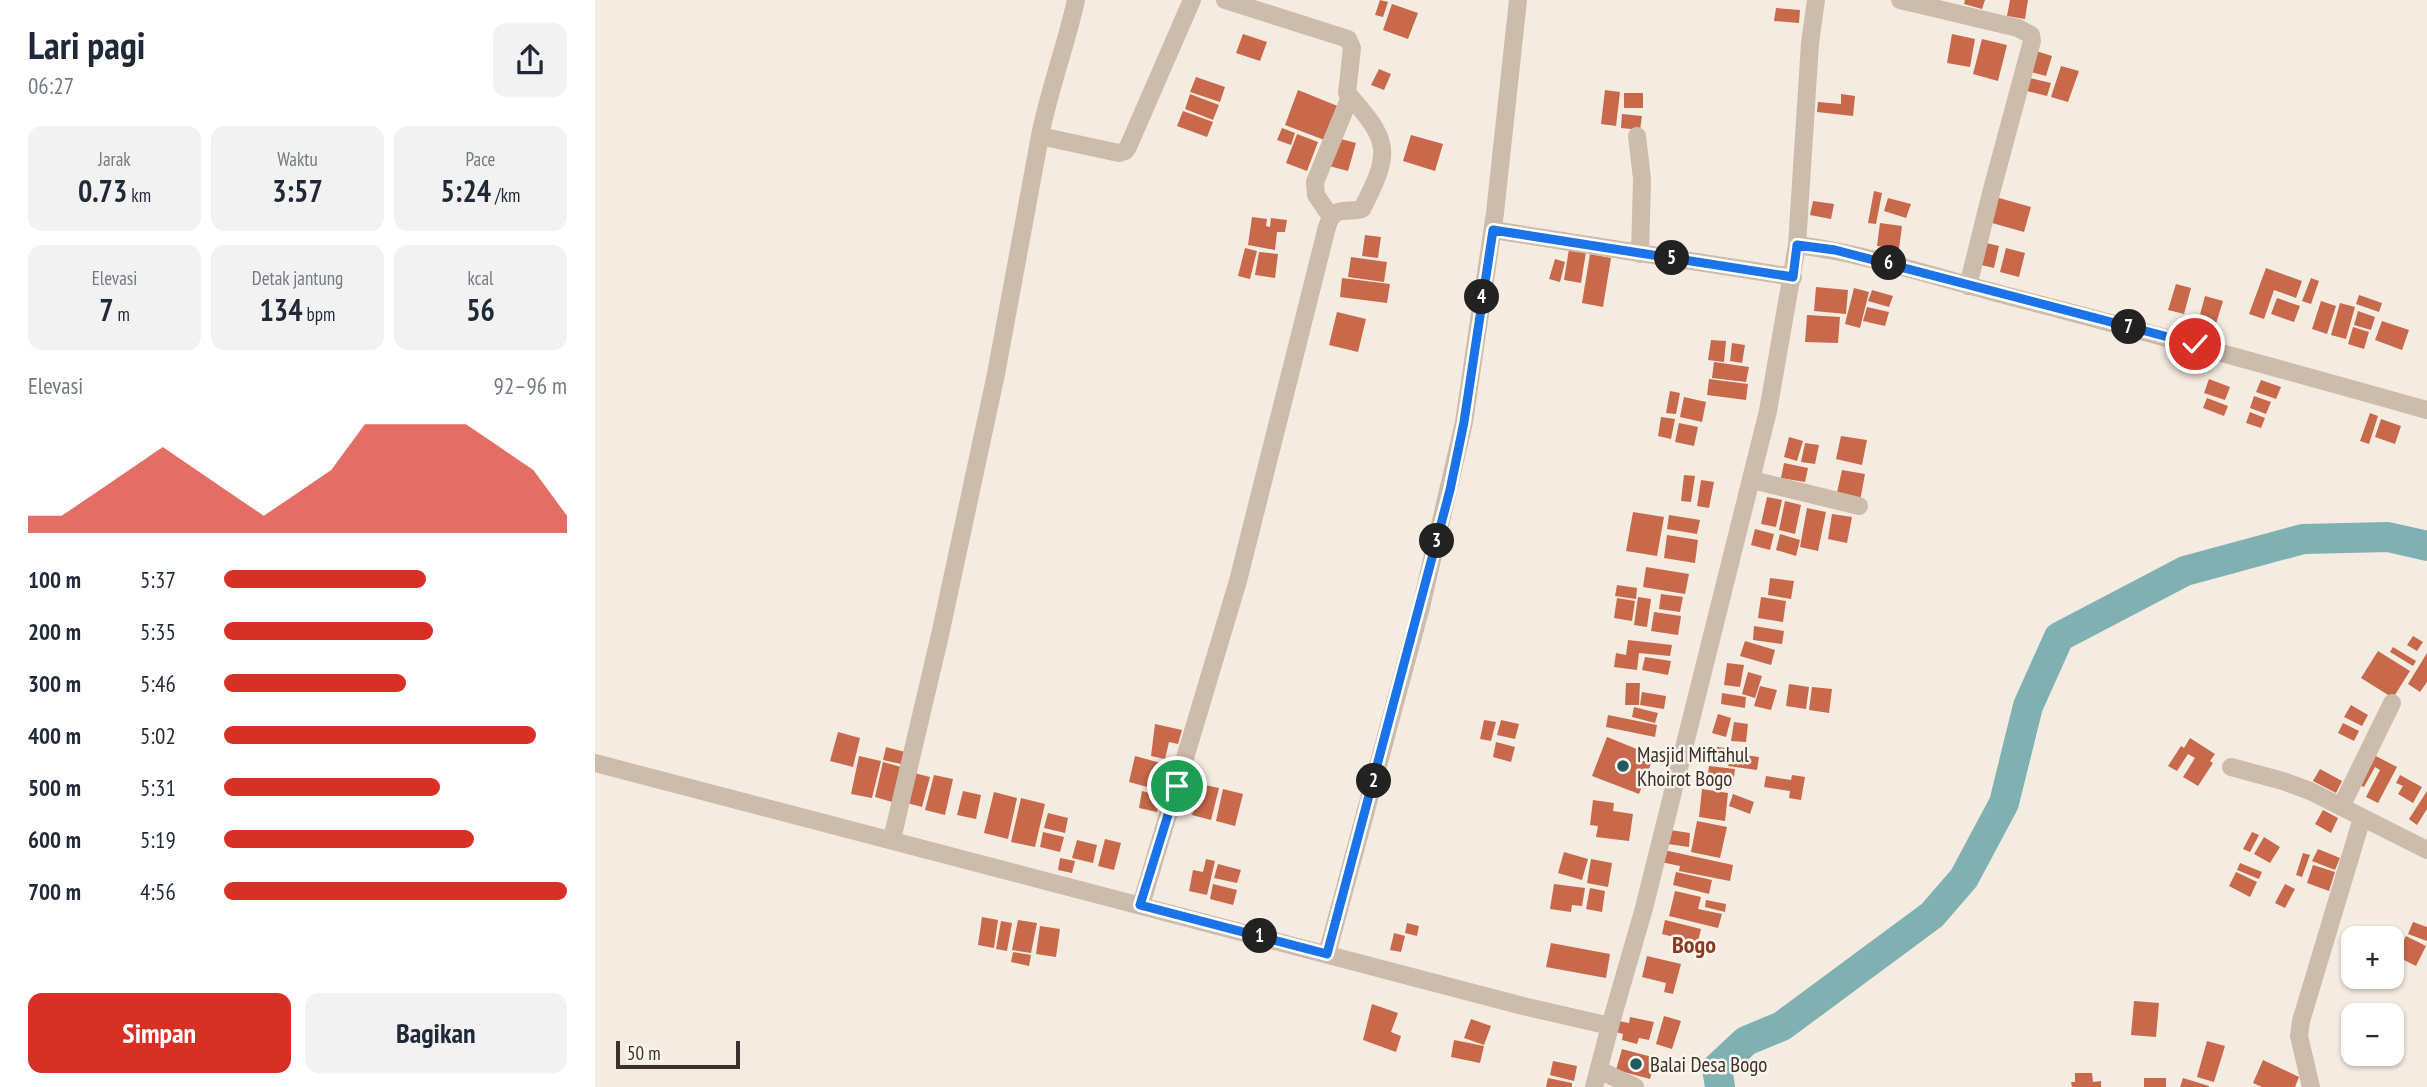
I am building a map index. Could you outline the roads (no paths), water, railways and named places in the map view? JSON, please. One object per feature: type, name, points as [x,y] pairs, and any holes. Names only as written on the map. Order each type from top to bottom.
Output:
[{"type":"street","points":[[892,839],[940,635],[996,374],[1039,136],[1052,82],[1069,34],[1076,0]]},
{"type":"street","points":[[1039,136],[1125,151],[1142,119],[1192,0]]},
{"type":"street","points":[[1140,905],[1238,581],[1331,217],[1339,210],[1362,209],[1380,170],[1382,140],[1347,93],[1352,48],[1348,39],[1225,0]]},
{"type":"street","points":[[1327,954],[1450,490],[1464,422],[1493,230],[1518,0]]},
{"type":"street","points":[[1635,1087],[1596,1078],[1644,908],[1768,411],[1797,245],[1810,43],[1816,0]]},
{"type":"street","points":[[1900,0],[2010,26],[2031,36],[2032,41],[1969,286]]},
{"type":"street","points":[[1331,217],[1317,195],[1315,182],[1350,97]]},
{"type":"street","points":[[1637,136],[1642,179],[1640,254]]},
{"type":"street","points":[[1493,230],[1793,277]]},
{"type":"street","points":[[1797,245],[1857,254],[1969,286],[2195,344],[2427,410]]},
{"type":"street","points":[[1752,480],[1859,506]]},
{"type":"street","points":[[2341,807],[2392,703]]},
{"type":"street","points":[[595,763],[1523,1006],[1610,1026]]},
{"type":"street","points":[[2231,767],[2311,791],[2427,850]]},
{"type":"street","points":[[2311,1087],[2299,1036],[2301,1021],[2362,818]]},
{"type":"waterway","points":[[1720,1087],[1717,1068],[1746,1041],[1782,1026],[1932,915],[1964,878],[2004,803],[2028,706],[2059,637],[2185,571],[2303,539],[2388,537],[2427,546]]},
{"type":"place","name":"Masjid Miftahul Khoirot Bogo","points":[[1623,766]]},
{"type":"place","name":"Balai Desa Bogo","points":[[1636,1064]]},
{"type":"district","name":"Bogo","points":[[1694,944]]}]
